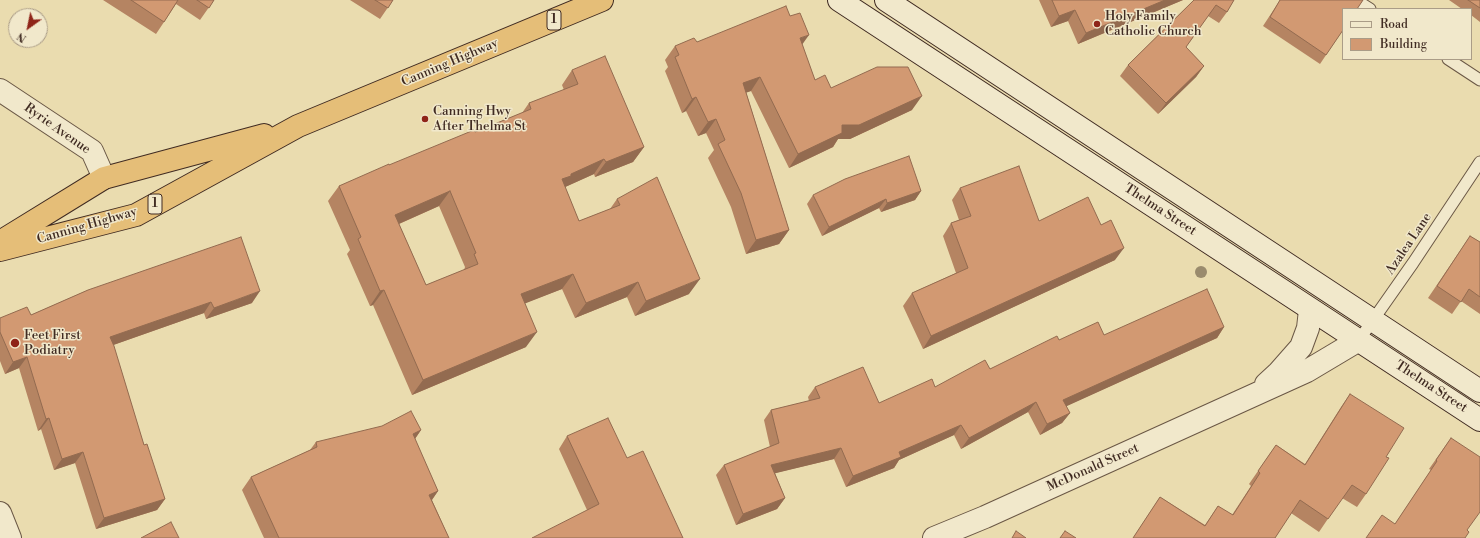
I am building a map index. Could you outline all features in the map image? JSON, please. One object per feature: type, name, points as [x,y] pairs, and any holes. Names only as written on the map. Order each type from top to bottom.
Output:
[{"type":"highway","name":"Canning Highway","points":[[0,250],[136,215],[298,126],[602,0]]},
{"type":"highway","name":"Canning Highway","points":[[0,242],[104,178],[298,126]]},
{"type":"main road","name":"Thelma Street","points":[[840,0],[1310,310],[1359,340],[1480,420]]},
{"type":"main road","name":"Thelma Street","points":[[886,0],[1480,391]]},
{"type":"main road","name":"Ryrie Avenue","points":[[0,90],[92,151],[104,178]]},
{"type":"main road","name":"McDonald Street","points":[[1251,396],[1279,372],[1301,347],[1308,328],[1310,310]]},
{"type":"main road","name":"McDonald Street","points":[[934,538],[985,517],[1307,371],[1359,340]]},
{"type":"main road","points":[[0,513],[10,538]]},
{"type":"lane","points":[[1356,0],[1368,8]]},
{"type":"lane","points":[[1450,60],[1480,80]]},
{"type":"lane","name":"Azalea Lane","points":[[1359,340],[1413,263],[1480,162]]},
{"type":"building","points":[[131,0],[178,0],[164,22]]},
{"type":"building","points":[[197,0],[214,0],[209,8]]},
{"type":"building","points":[[375,0],[393,0],[388,8]]},
{"type":"building","points":[[1052,0],[1165,0],[1086,33],[1075,10],[1059,16]]},
{"type":"building","points":[[1194,0],[1234,0],[1227,12],[1216,5],[1186,47],[1204,66],[1166,103],[1128,65]]},
{"type":"building","points":[[1280,0],[1363,0],[1358,8],[1342,8],[1342,31],[1326,55],[1270,17]]},
{"type":"building","points":[[1468,0],[1480,0],[1480,8]]},
{"type":"building","points":[[786,6],[790,16],[800,13],[809,35],[800,38],[815,80],[825,75],[831,88],[877,67],[908,67],[922,96],[859,125],[842,125],[842,133],[798,154],[760,77],[743,83],[789,230],[756,240],[741,193],[718,144],[725,140],[716,119],[708,122],[696,97],[692,99],[675,57],[679,55],[675,46],[694,38],[697,42]]},
{"type":"building","points":[[605,56],[644,147],[606,162],[604,159],[562,179],[579,221],[620,205],[617,199],[657,177],[700,279],[646,301],[638,282],[586,303],[573,274],[521,294],[537,332],[423,380],[384,290],[380,291],[358,239],[361,237],[339,186],[389,164],[474,130],[475,132],[531,109],[529,103],[578,84],[572,70]],"holes":[[[450,191],[476,253],[474,254],[478,264],[426,285],[395,215]]]},
{"type":"building","points":[[909,156],[921,191],[887,203],[886,199],[829,227],[813,195],[845,179]]},
{"type":"building","points":[[1019,166],[1039,221],[1088,197],[1101,225],[1111,220],[1124,248],[931,336],[912,293],[968,268],[951,223],[971,216],[960,188]]},
{"type":"building","points":[[1470,236],[1480,242],[1480,297],[1469,289],[1461,302],[1437,286]]},
{"type":"building","points":[[241,237],[260,291],[214,308],[211,302],[110,337],[144,445],[147,444],[165,499],[104,518],[83,452],[62,459],[49,418],[46,419],[27,357],[13,362],[0,332],[0,318],[27,307],[31,315],[88,290]]},
{"type":"building","points":[[1207,289],[1224,327],[1063,400],[1070,413],[1047,424],[1036,402],[969,438],[961,425],[899,452],[901,457],[853,476],[841,448],[771,465],[785,498],[743,514],[724,465],[779,443],[771,410],[820,398],[815,387],[863,367],[879,403],[932,379],[935,387],[985,360],[990,369],[1057,336],[1059,340],[1098,322],[1104,335]]},
{"type":"building","points":[[1350,394],[1404,428],[1386,457],[1389,458],[1366,494],[1352,485],[1328,519],[1300,500],[1275,538],[1133,538],[1160,497],[1205,526],[1218,506],[1233,515],[1260,473],[1258,471],[1276,445],[1305,465]]},
{"type":"building","points":[[411,411],[421,430],[413,434],[438,491],[429,495],[449,538],[279,538],[251,477],[317,447],[316,442],[382,426]]},
{"type":"building","points":[[608,418],[627,458],[643,451],[683,538],[532,538],[599,504],[567,436]]},
{"type":"building","points":[[1451,438],[1480,457],[1480,512],[1467,530],[1469,532],[1465,538],[1366,538],[1382,515],[1395,524]]},
{"type":"building","points":[[171,522],[179,538],[141,538]]},
{"type":"building","points":[[1016,531],[1026,538],[1012,538]]},
{"type":"building","points":[[1065,531],[1076,538],[1060,538]]},
{"type":"place","name":"Holy Family Catholic Church","points":[[1097,24]]},
{"type":"place","name":"Canning Hwy After Thelma St","points":[[425,119]]},
{"type":"place","name":"Feet First Podiatry","points":[[15,343]]}]
